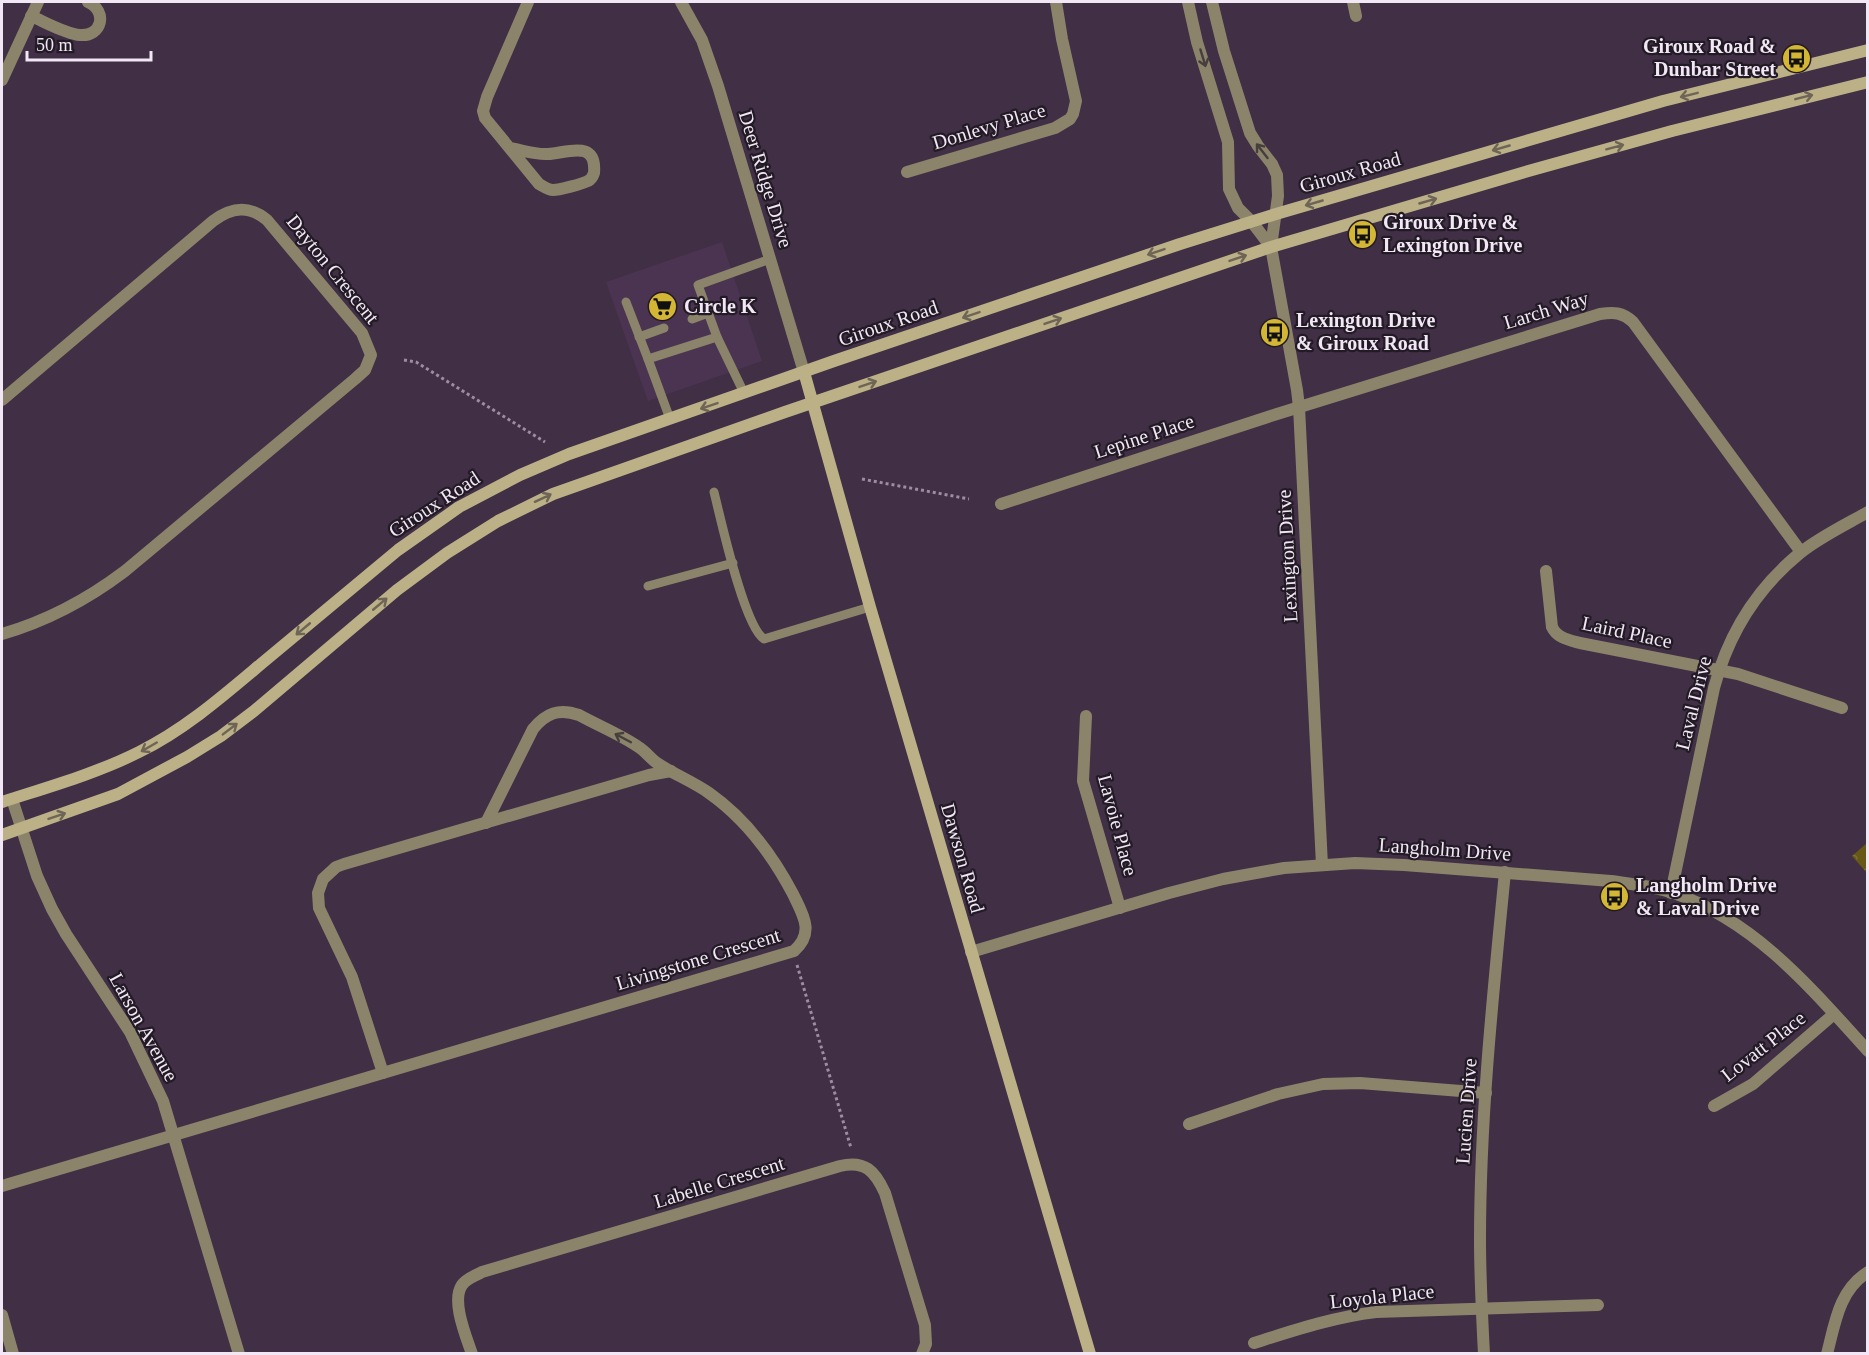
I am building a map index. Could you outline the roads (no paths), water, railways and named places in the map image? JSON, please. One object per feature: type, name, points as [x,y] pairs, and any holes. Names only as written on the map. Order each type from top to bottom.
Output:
[{"type":"main road","name":"Giroux Road","points":[[7,801],[100,769],[140,752],[214,703],[398,550],[459,507],[520,475],[569,454],[1180,244],[1276,214],[1663,101],[1868,50]]},
{"type":"main road","points":[[2,835],[118,794],[155,776],[220,736],[254,711],[413,578],[447,553],[498,520],[552,494],[1271,247],[1662,134],[1868,82]]},
{"type":"main road","name":"Dawson Road","points":[[804,372],[870,607],[1090,1353]]},
{"type":"street","points":[[2,80],[38,2]]},
{"type":"street","points":[[32,16],[75,34],[87,35],[99,25],[100,16],[96,6],[88,2]]},
{"type":"street","points":[[510,148],[544,154],[584,151],[593,159],[594,173],[589,181],[552,190],[539,184],[485,118],[483,111],[487,97],[528,2]]},
{"type":"street","name":"Deer Ridge Drive","points":[[681,2],[692,20],[708,57],[804,372]]},
{"type":"street","name":"Donlevy Place","points":[[907,172],[1055,128],[1070,118],[1075,107],[1075,95],[1056,2]]},
{"type":"street","points":[[1188,2],[1197,42],[1228,142],[1229,189],[1238,208],[1271,247]]},
{"type":"street","points":[[1212,2],[1224,51],[1250,133],[1277,175],[1278,196],[1271,247]]},
{"type":"street","points":[[1353,2],[1356,16]]},
{"type":"street","name":"Dayton Crescent","points":[[2,400],[213,221],[228,212],[242,208],[256,212],[267,220],[362,333],[371,355],[365,370],[355,379],[104,587],[66,609],[23,628],[2,634]]},
{"type":"street","name":"Lexington Drive","points":[[1271,247],[1298,390],[1322,865]]},
{"type":"street","name":"Larch Way","points":[[1299,407],[1600,314],[1617,312],[1626,315],[1633,322],[1801,552]]},
{"type":"street","name":"Lepine Place","points":[[1001,504],[1299,407]]},
{"type":"street","name":"Laval Drive","points":[[1671,893],[1712,695],[1729,647],[1751,604],[1766,585],[1801,552],[1868,512]]},
{"type":"street","name":"Laird Place","points":[[1546,571],[1552,627],[1558,635],[1580,643],[1719,671]]},
{"type":"street","points":[[1719,671],[1738,674],[1842,708]]},
{"type":"street","name":"Livingstone Crescent","points":[[2,1186],[794,951],[803,941],[806,928],[802,913],[783,876],[744,822],[708,792],[656,763],[639,747],[571,712],[555,711],[532,729],[486,823]]},
{"type":"street","name":"Lavoie Place","points":[[1086,716],[1083,781],[1120,908]]},
{"type":"street","points":[[383,1073],[352,977],[319,908],[319,885],[328,873],[344,864],[649,775],[671,771]]},
{"type":"street","name":"Larson Avenue","points":[[7,801],[21,828],[37,876],[52,909],[141,1053],[163,1101],[239,1353]]},
{"type":"street","name":"Langholm Drive","points":[[971,952],[1169,893],[1223,879],[1284,868],[1404,864],[1611,881],[1671,893],[1718,913],[1766,945],[1796,973],[1868,1051]]},
{"type":"street","name":"Lucien Drive","points":[[1484,1353],[1480,1221],[1486,1093],[1505,872]]},
{"type":"street","name":"Lovatt Place","points":[[1714,1106],[1753,1084],[1834,1014]]},
{"type":"street","points":[[1189,1124],[1278,1094],[1323,1084],[1360,1083],[1486,1093]]},
{"type":"street","name":"Labelle Crescent","points":[[472,1353],[458,1303],[460,1288],[472,1277],[795,1179],[856,1163],[874,1174],[885,1193],[925,1325],[926,1344],[922,1353]]},
{"type":"street","points":[[1827,1353],[1842,1301],[1854,1283],[1868,1272]]},
{"type":"street","name":"Loyola Place","points":[[1254,1343],[1308,1325],[1354,1315],[1398,1311],[1598,1305]]},
{"type":"street","points":[[2,1315],[13,1353]]},
{"type":"lane","points":[[744,393],[717,337],[698,285],[770,259]]},
{"type":"lane","points":[[626,302],[670,419]]},
{"type":"lane","points":[[692,319],[708,313]]},
{"type":"lane","points":[[639,337],[664,328]]},
{"type":"lane","points":[[648,359],[717,337]]},
{"type":"lane","points":[[714,492],[741,596],[754,627],[761,637],[764,639],[870,607]]},
{"type":"lane","points":[[648,586],[733,563]]},
{"type":"place","name":"Giroux Road & Dunbar Street","points":[[1797,58]]},
{"type":"place","name":"Giroux Drive & Lexington Drive","points":[[1362,234]]},
{"type":"place","name":"Circle K","points":[[663,306]]},
{"type":"place","name":"Lexington Drive & Giroux Road","points":[[1275,332]]},
{"type":"place","name":"Langholm Drive & Laval Drive","points":[[1615,896]]}]
